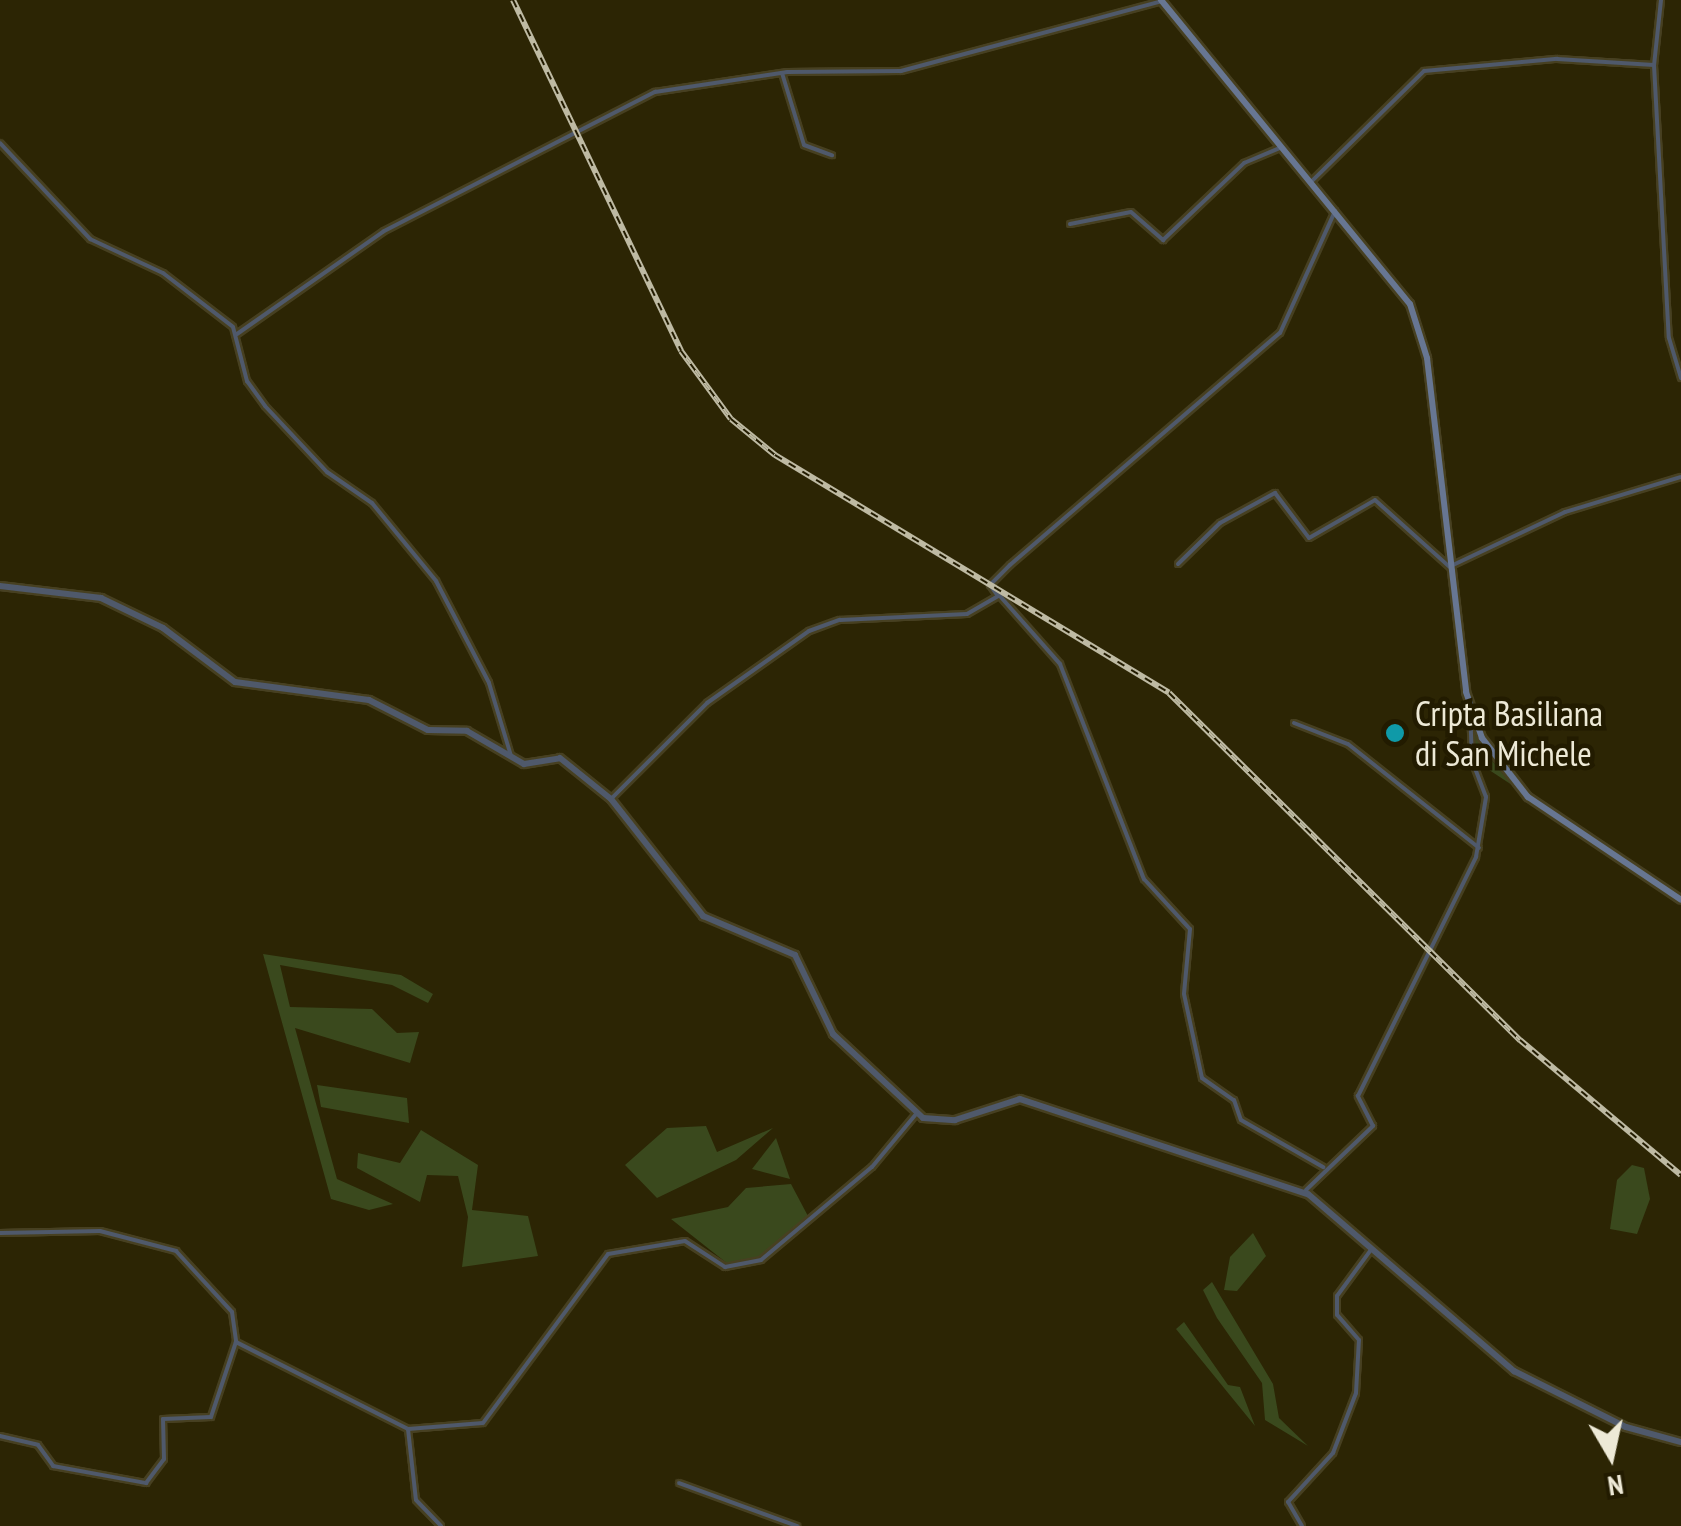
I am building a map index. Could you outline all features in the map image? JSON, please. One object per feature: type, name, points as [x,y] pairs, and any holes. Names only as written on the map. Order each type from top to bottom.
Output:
[{"type":"main road","points":[[1162,0],[1335,211],[1419,327],[1470,708],[1517,788],[1681,900]]},
{"type":"street","points":[[237,334],[384,231],[522,164],[556,137],[660,90],[782,72],[901,72],[1162,0]]},
{"type":"street","points":[[1661,0],[1654,65],[1669,338],[1681,378]]},
{"type":"street","points":[[1311,182],[1424,71],[1557,59],[1654,65]]},
{"type":"street","points":[[782,72],[804,145],[832,155]]},
{"type":"street","points":[[0,142],[80,231],[164,273],[237,334],[247,381],[266,406],[327,472],[372,503],[436,581],[489,683],[511,756]]},
{"type":"street","points":[[1070,224],[1130,212],[1162,240],[1244,164],[1282,146]]},
{"type":"street","points":[[1322,1166],[1240,1120],[1234,1100],[1202,1078],[1184,994],[1190,930],[1144,879],[1060,664],[990,585],[1122,476],[1206,388],[1220,386],[1280,333],[1335,211]]},
{"type":"street","points":[[1178,564],[1220,523],[1275,493],[1309,538],[1375,500],[1452,568],[1565,512],[1681,477]]},
{"type":"street","points":[[0,586],[92,595],[163,628],[225,678],[307,699],[369,700],[428,730],[468,731],[524,764],[554,756],[611,799],[704,916],[794,956],[833,1034],[917,1112],[955,1120],[1020,1098],[1306,1193],[1514,1371],[1626,1427],[1681,1442]]},
{"type":"street","points":[[611,799],[707,703],[809,631],[840,620],[966,614],[999,594]]},
{"type":"street","points":[[1306,1193],[1322,1166],[1373,1126],[1358,1096],[1479,848],[1486,797],[1472,760],[1470,708]]},
{"type":"street","points":[[1294,723],[1348,744],[1479,848]]},
{"type":"street","points":[[236,1342],[408,1429],[483,1423],[608,1254],[685,1241],[724,1267],[761,1260],[872,1168],[917,1112]]},
{"type":"street","points":[[0,1232],[100,1232],[176,1250],[232,1312],[236,1342],[211,1417],[163,1419],[164,1458],[146,1483],[52,1466],[38,1445],[0,1436]]},
{"type":"street","points":[[1302,1526],[1288,1502],[1333,1452],[1356,1393],[1359,1340],[1337,1314],[1337,1296],[1370,1251]]},
{"type":"street","points":[[408,1429],[416,1500],[441,1526]]},
{"type":"street","points":[[679,1483],[797,1526]]},
{"type":"green space","points":[[1472,721],[1489,757],[1512,785],[1477,762]]},
{"type":"green space","points":[[263,954],[401,975],[433,994],[428,1003],[392,985],[280,965],[290,1007],[372,1009],[397,1033],[419,1032],[410,1063],[295,1028],[337,1179],[393,1204],[369,1210],[331,1199]]},
{"type":"green space","points":[[317,1085],[407,1098],[409,1123],[321,1107]]},
{"type":"green space","points":[[706,1126],[717,1152],[773,1128],[736,1160],[657,1198],[625,1165],[667,1128]]},
{"type":"green space","points":[[421,1130],[478,1165],[472,1210],[528,1216],[538,1256],[462,1267],[468,1217],[458,1176],[427,1175],[420,1202],[357,1168],[358,1153],[400,1163]]},
{"type":"green space","points":[[776,1138],[790,1179],[752,1169]]},
{"type":"green space","points":[[1632,1165],[1644,1168],[1650,1199],[1637,1234],[1610,1229],[1617,1180]]},
{"type":"green space","points":[[791,1184],[809,1218],[763,1259],[728,1264],[671,1219],[728,1207],[746,1188]]},
{"type":"green space","points":[[1253,1233],[1266,1256],[1237,1291],[1224,1290],[1230,1257]]},
{"type":"green space","points":[[1212,1282],[1273,1384],[1279,1418],[1308,1446],[1265,1420],[1262,1383],[1217,1318],[1203,1290]]},
{"type":"green space","points":[[1184,1322],[1228,1385],[1240,1387],[1255,1426],[1176,1329]]},
{"type":"railway","points":[[513,0],[681,351],[731,419],[775,455],[1169,693],[1520,1040],[1681,1175]]},
{"type":"place","name":"Cripta Basiliana di San Michele","points":[[1395,733]]}]
